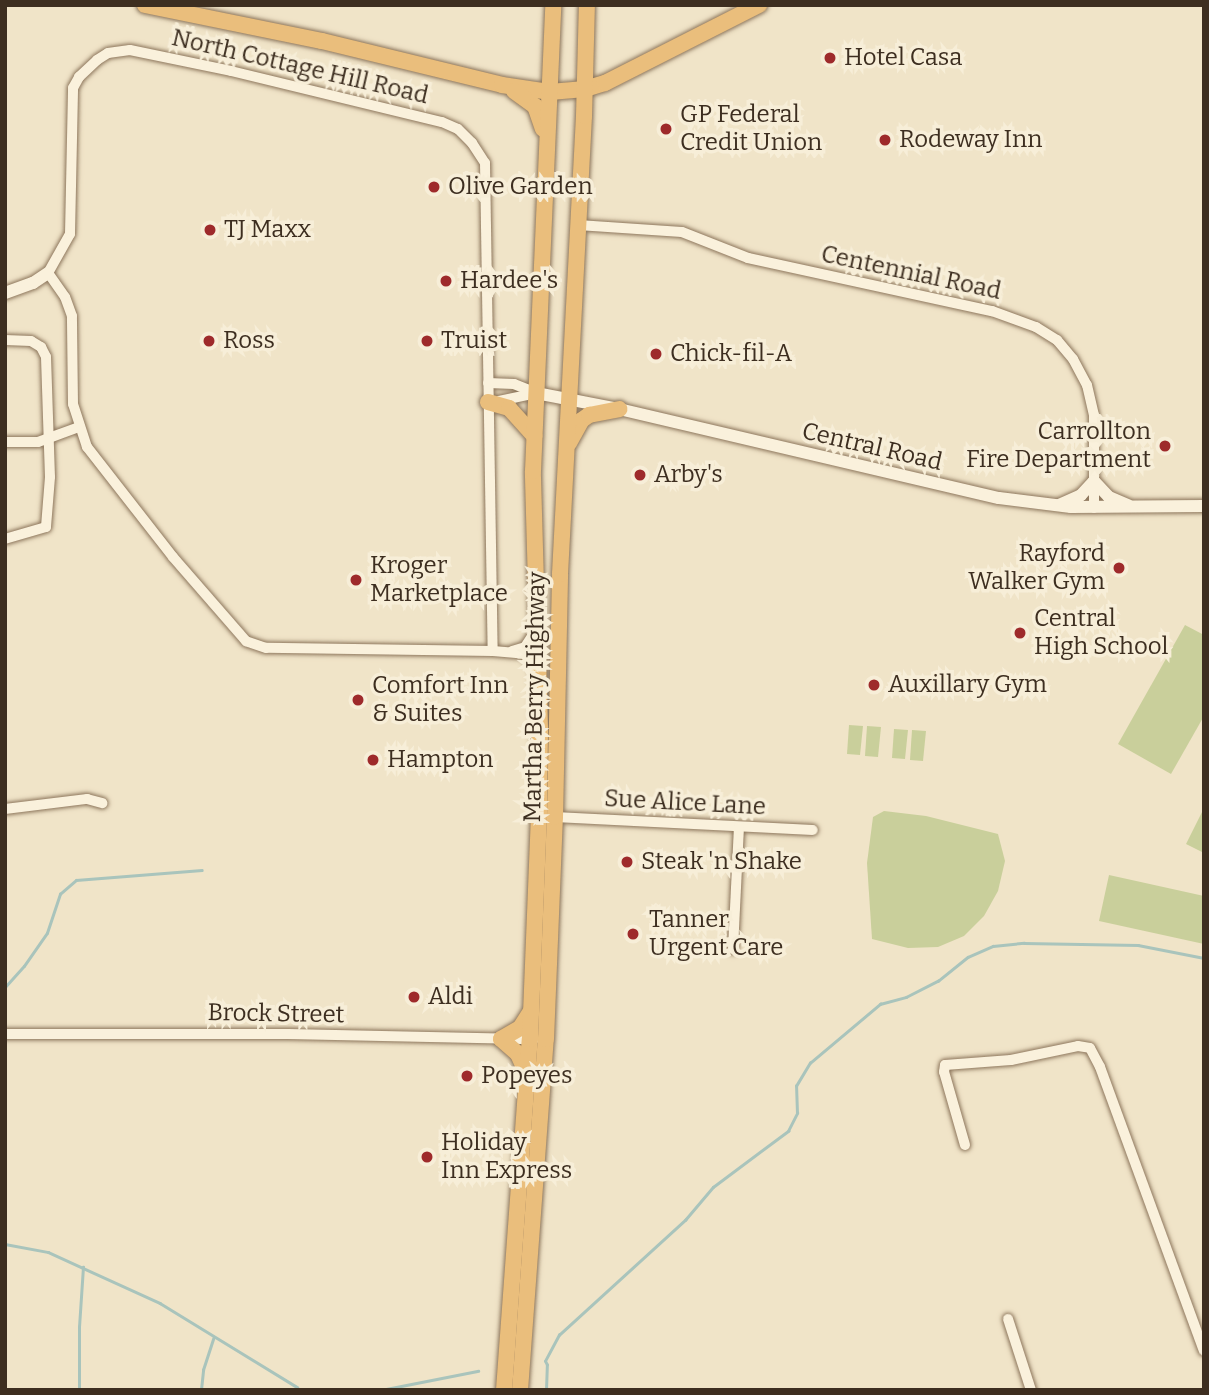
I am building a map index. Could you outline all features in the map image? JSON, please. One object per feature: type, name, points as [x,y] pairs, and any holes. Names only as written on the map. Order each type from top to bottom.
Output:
[{"type":"highway","points":[[145,5],[322,41],[502,85],[550,92],[585,89],[604,83],[759,5]]},
{"type":"highway","name":"Martha Berry Highway","points":[[504,1390],[528,1078],[538,1039],[531,1010],[547,816],[538,676],[534,436],[553,5]]},
{"type":"highway","name":"Martha Berry Highway","points":[[520,1390],[579,225],[587,5]]},
{"type":"highway","points":[[502,85],[522,95],[535,106],[547,142]]},
{"type":"highway","points":[[488,402],[509,408],[534,436]]},
{"type":"highway","points":[[567,449],[582,420],[589,415],[619,409]]},
{"type":"highway","points":[[528,1078],[518,1054],[500,1039],[520,1028],[531,1010]]},
{"type":"street","name":"North Cottage Hill Road","points":[[48,273],[70,234],[73,88],[89,65],[108,53],[130,50],[146,52],[442,122],[465,136],[485,163],[488,193],[488,402],[493,651]]},
{"type":"street","name":"Centennial Road","points":[[579,225],[682,232],[748,258],[992,311],[1028,323],[1057,340],[1073,359],[1087,385],[1094,415],[1094,508]]},
{"type":"street","points":[[5,293],[33,283],[48,273],[65,297],[72,316],[73,404],[87,447],[246,641],[266,648],[512,651],[525,654],[538,676]]},
{"type":"street","points":[[5,340],[31,341],[41,347],[46,357],[50,438],[46,527],[5,539]]},
{"type":"street","name":"Central Road","points":[[488,383],[514,384],[536,393],[569,397],[999,498],[1094,508],[1204,506]]},
{"type":"street","name":"Central Road","points":[[488,402],[515,400],[536,393]]},
{"type":"street","points":[[5,442],[38,442],[79,427]]},
{"type":"street","points":[[1059,506],[1081,495],[1094,481],[1109,497],[1133,507]]},
{"type":"street","points":[[512,651],[525,647],[537,628]]},
{"type":"street","points":[[5,810],[87,799],[102,803]]},
{"type":"street","name":"Sue Alice Lane","points":[[547,816],[813,830]]},
{"type":"street","points":[[733,949],[739,827]]},
{"type":"street","name":"Brock Street","points":[[5,1034],[288,1034],[538,1039]]},
{"type":"street","points":[[965,1145],[944,1072],[945,1065],[1011,1060],[1086,1046],[1090,1048],[1100,1067],[1204,1351]]},
{"type":"street","points":[[1008,1319],[1031,1390]]},
{"type":"green space","points":[[1185,625],[1204,635],[1204,716],[1171,774],[1118,744]]},
{"type":"green space","points":[[849,725],[863,726],[860,755],[847,754]]},
{"type":"green space","points":[[867,726],[881,727],[878,757],[865,756]]},
{"type":"green space","points":[[894,729],[908,730],[905,759],[892,758]]},
{"type":"green space","points":[[912,730],[926,731],[923,761],[910,760]]},
{"type":"green space","points":[[1204,808],[1204,853],[1186,844]]},
{"type":"green space","points":[[884,811],[926,816],[998,834],[1005,861],[998,891],[984,916],[964,936],[938,947],[908,948],[872,939],[867,863],[873,817]]},
{"type":"green space","points":[[1109,875],[1204,896],[1204,944],[1099,921]]},
{"type":"waterway","points":[[5,987],[24,966],[47,933],[60,894],[76,880],[202,870]]},
{"type":"waterway","points":[[546,1390],[545,1361],[559,1335],[685,1220],[713,1187],[788,1131],[797,1113],[796,1086],[810,1063],[880,1004],[906,997],[938,981],[968,957],[993,946],[1024,943],[1138,945],[1204,958]]},
{"type":"waterway","points":[[5,1244],[48,1252],[160,1303],[297,1387]]},
{"type":"waterway","points":[[79,1390],[83,1267]]},
{"type":"waterway","points":[[201,1390],[203,1370],[213,1339]]},
{"type":"waterway","points":[[381,1390],[478,1371]]},
{"type":"place","name":"Hotel Casa","points":[[830,58]]},
{"type":"place","name":"GP Federal Credit Union","points":[[666,129]]},
{"type":"place","name":"Rodeway Inn","points":[[885,140]]},
{"type":"place","name":"Olive Garden","points":[[434,187]]},
{"type":"place","name":"TJ Maxx","points":[[210,230]]},
{"type":"place","name":"Hardee's","points":[[446,281]]},
{"type":"place","name":"Ross","points":[[209,341]]},
{"type":"place","name":"Truist","points":[[427,341]]},
{"type":"place","name":"Chick-fil-A","points":[[656,354]]},
{"type":"place","name":"Carrollton Fire Department","points":[[1165,446]]},
{"type":"place","name":"Arby's","points":[[640,475]]},
{"type":"place","name":"Rayford Walker Gym","points":[[1119,568]]},
{"type":"place","name":"Kroger Marketplace","points":[[356,580]]},
{"type":"place","name":"Central High School","points":[[1020,633]]},
{"type":"place","name":"Auxillary Gym","points":[[874,685]]},
{"type":"place","name":"Comfort Inn & Suites","points":[[358,700]]},
{"type":"place","name":"Hampton","points":[[373,760]]},
{"type":"place","name":"Steak 'n Shake","points":[[627,862]]},
{"type":"place","name":"Tanner Urgent Care","points":[[633,934]]},
{"type":"place","name":"Aldi","points":[[414,997]]},
{"type":"place","name":"Popeyes","points":[[467,1076]]},
{"type":"place","name":"Holiday Inn Express","points":[[427,1157]]}]
